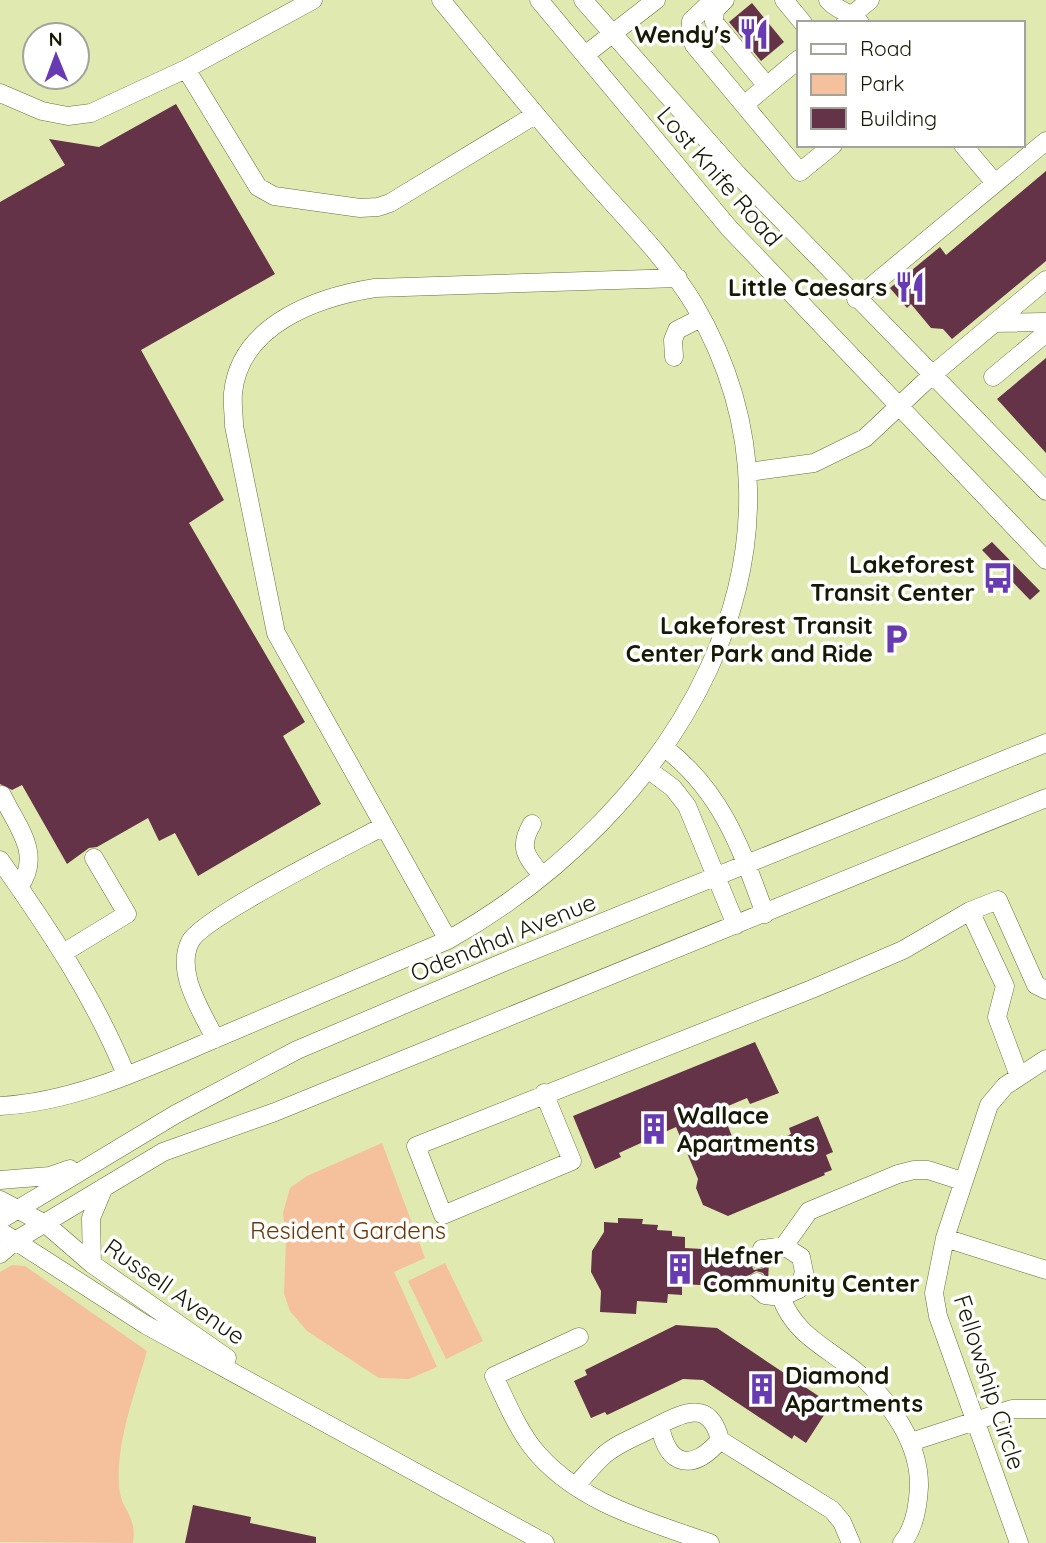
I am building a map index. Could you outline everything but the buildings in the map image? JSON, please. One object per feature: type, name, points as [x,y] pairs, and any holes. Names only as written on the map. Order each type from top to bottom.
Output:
[{"type":"street","points":[[0,93],[42,111],[68,116],[91,113],[186,69],[313,0]]},
{"type":"street","points":[[0,1106],[28,1105],[127,1075],[448,940],[494,914],[542,876],[619,805],[649,769],[682,721],[728,618],[750,511],[749,472],[740,420],[726,377],[701,318],[678,278],[535,115],[441,0]]},
{"type":"street","name":"Lost Knife Road","points":[[539,0],[729,228],[1046,559]]},
{"type":"street","name":"Lost Knife Road","points":[[583,0],[738,176],[1046,491]]},
{"type":"street","points":[[585,55],[656,0]]},
{"type":"street","points":[[713,0],[691,21],[691,40],[800,172],[831,147]]},
{"type":"street","points":[[725,0],[715,10],[714,22],[767,86]]},
{"type":"street","points":[[784,0],[801,21]]},
{"type":"street","points":[[828,0],[852,15],[870,0]]},
{"type":"street","points":[[744,105],[797,61]]},
{"type":"street","points":[[186,69],[258,187],[274,196],[336,205],[369,208],[390,203],[535,115]]},
{"type":"street","points":[[856,299],[1046,141]]},
{"type":"street","points":[[965,147],[995,183]]},
{"type":"street","points":[[448,940],[276,633],[234,426],[233,392],[252,347],[273,327],[299,310],[348,292],[375,288],[678,278]]},
{"type":"street","points":[[749,472],[814,463],[865,438],[932,375],[1046,280]]},
{"type":"street","points":[[674,357],[673,340],[677,330],[701,318]]},
{"type":"street","points":[[995,323],[1046,322]]},
{"type":"street","points":[[993,377],[1046,333]]},
{"type":"street","name":"Odendhal Avenue","points":[[0,1220],[176,1114],[297,1050],[1046,743]]},
{"type":"street","points":[[665,748],[702,780],[747,864],[765,914]]},
{"type":"street","points":[[649,769],[673,788],[687,806],[736,925]]},
{"type":"street","points":[[2,795],[31,855],[27,875],[19,887]]},
{"type":"street","points":[[0,1254],[8,1236],[47,1225],[104,1186],[163,1152],[275,1112],[1046,799]]},
{"type":"street","points":[[532,824],[523,838],[523,849],[542,876]]},
{"type":"street","points":[[215,1039],[189,984],[186,962],[190,942],[220,915],[384,826]]},
{"type":"street","points":[[63,953],[127,914],[94,858]]},
{"type":"street","points":[[0,860],[63,953],[110,1035],[127,1075]]},
{"type":"street","points":[[544,1093],[572,1161],[443,1214],[416,1146],[544,1093],[812,989],[904,950],[970,911],[998,900],[1036,985],[1046,990]]},
{"type":"street","points":[[970,911],[1005,986],[997,1017],[1019,1076]]},
{"type":"street","name":"Fellowship Circle","points":[[1019,1543],[938,1316],[934,1293],[945,1238],[989,1105],[1005,1086],[1046,1059]]},
{"type":"street","points":[[0,1180],[50,1176],[103,1158]]},
{"type":"street","points":[[784,1246],[809,1211],[898,1174],[928,1170],[962,1181]]},
{"type":"street","points":[[92,1264],[91,1218],[104,1186]]},
{"type":"street","name":"Russell Avenue","points":[[0,1200],[47,1225],[92,1264],[323,1422]]},
{"type":"street","name":"Russell Avenue","points":[[8,1236],[146,1325],[545,1543]]},
{"type":"street","points":[[945,1238],[1046,1270]]},
{"type":"street","points":[[757,1282],[757,1289],[765,1295],[781,1297],[799,1289],[804,1272],[801,1257],[784,1246],[762,1250],[758,1259]]},
{"type":"street","points":[[781,1297],[796,1327],[860,1375],[887,1403],[911,1442],[919,1471],[918,1499],[914,1520],[902,1543]]},
{"type":"street","points":[[579,1337],[494,1376],[532,1447],[576,1485],[615,1509],[710,1543]]},
{"type":"street","points":[[911,1442],[1012,1409],[1046,1409]]},
{"type":"street","points":[[576,1485],[604,1455],[660,1425],[670,1416],[701,1413],[711,1420],[720,1440],[832,1510],[842,1522],[850,1543]]},
{"type":"street","points":[[660,1425],[668,1452],[680,1460],[694,1461],[707,1455],[720,1440]]},
{"type":"green space","name":"Resident Gardens","points":[[382,1143],[425,1258],[394,1272],[437,1367],[409,1379],[379,1378],[307,1331],[290,1311],[284,1294],[286,1240],[283,1213],[290,1188],[307,1176]]},
{"type":"green space","points":[[445,1263],[483,1341],[446,1359],[408,1281]]},
{"type":"green space","points":[[12,1265],[25,1266],[147,1351],[120,1452],[120,1495],[133,1525],[133,1543],[0,1542],[0,1272]]},
{"type":"place","name":"Wendy's","points":[[754,34]]},
{"type":"place","name":"Little Caesars","points":[[910,287]]},
{"type":"place","name":"Lakeforest Transit Center","points":[[998,578]]},
{"type":"place","name":"Lakeforest Transit Center Park and Ride","points":[[896,639]]},
{"type":"place","name":"Wallace Apartments","points":[[654,1129]]},
{"type":"place","name":"Hefner Community Center","points":[[680,1269]]},
{"type":"place","name":"Diamond Apartments","points":[[762,1389]]}]
